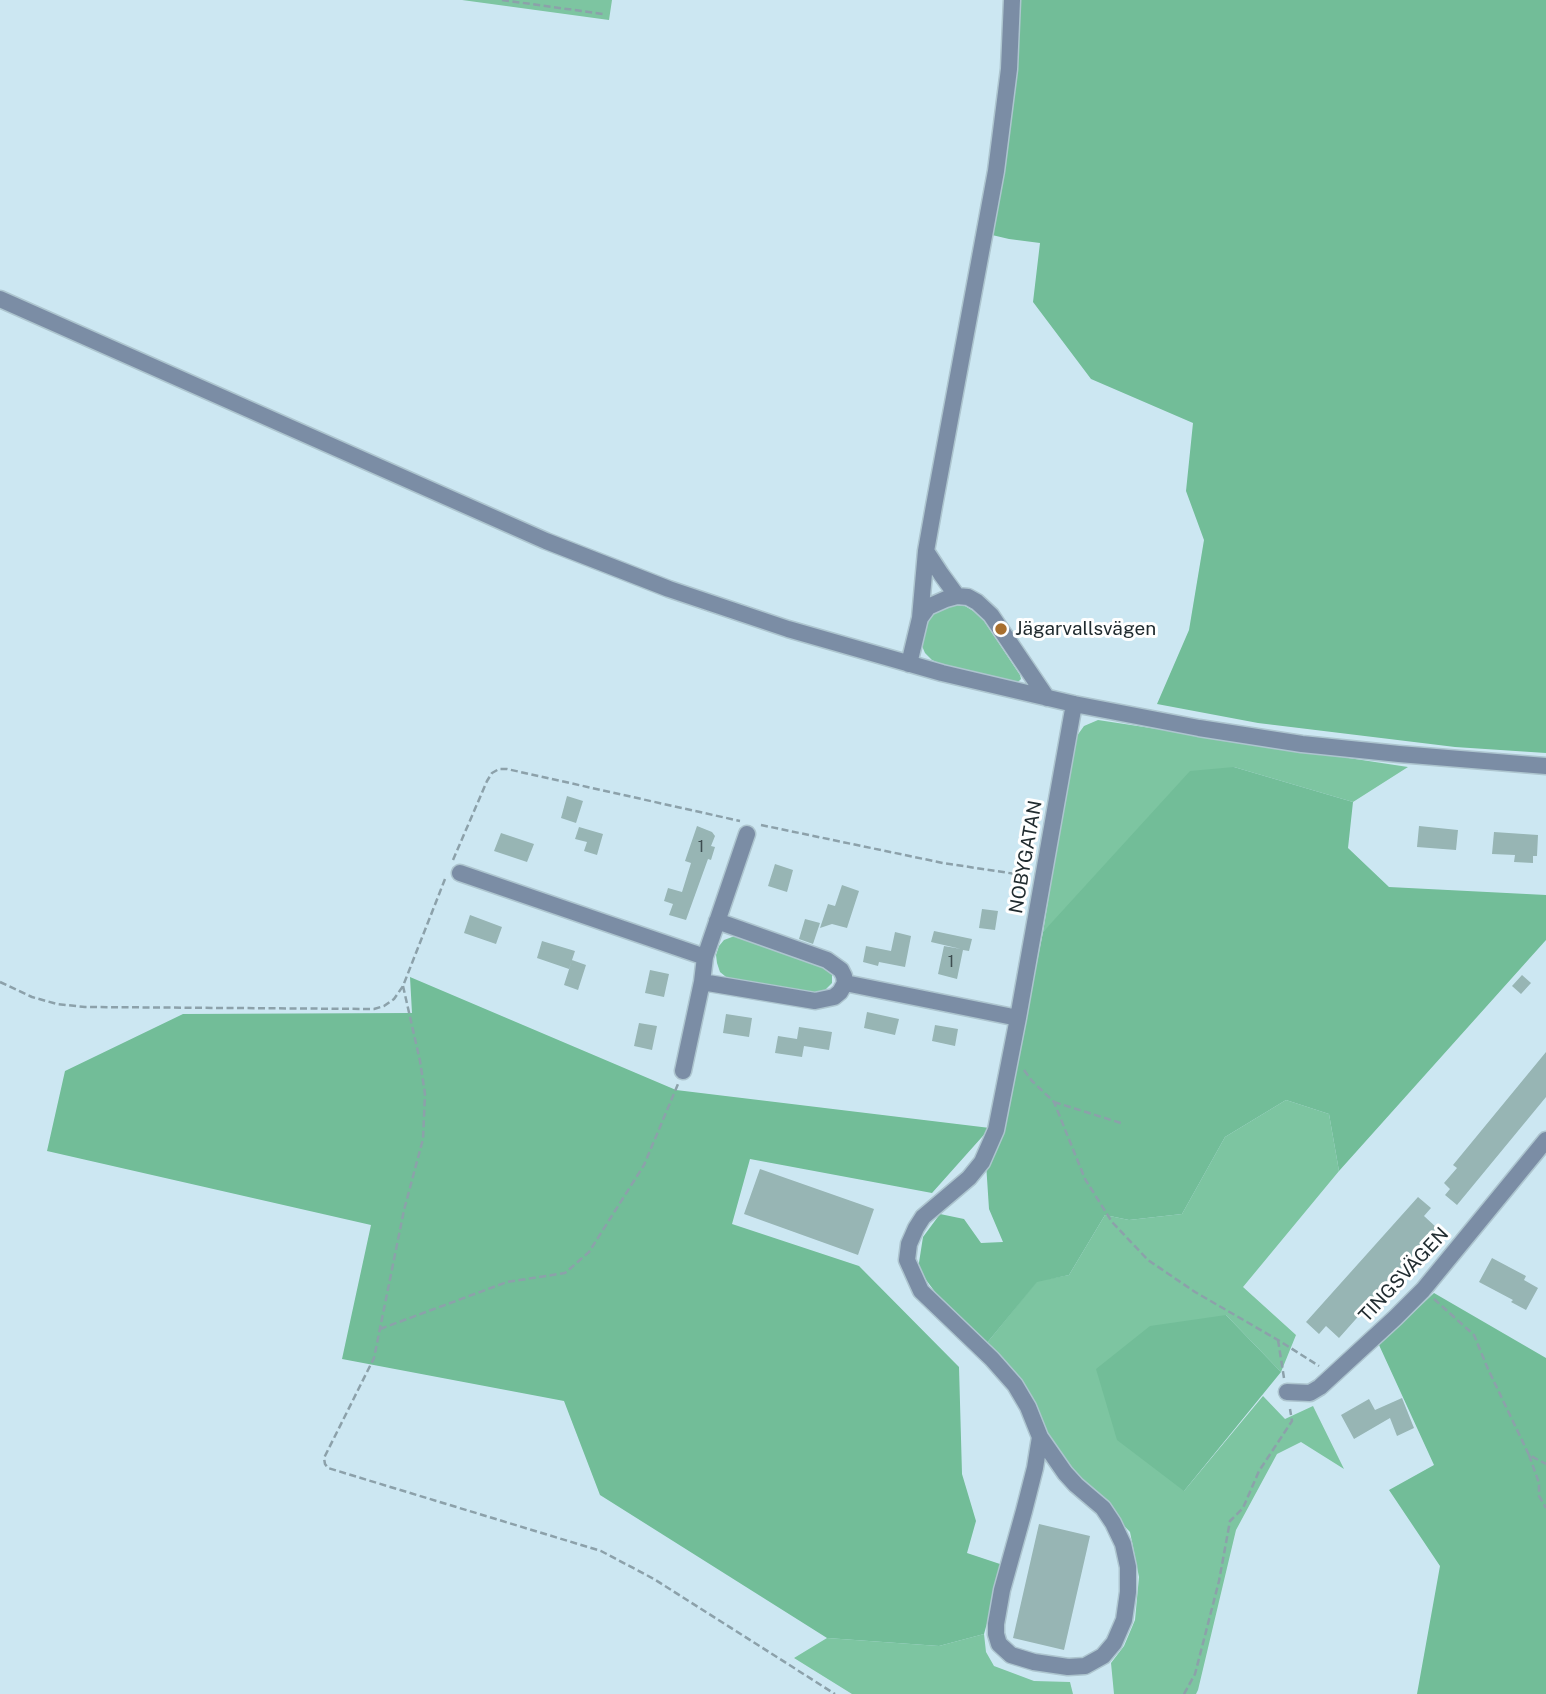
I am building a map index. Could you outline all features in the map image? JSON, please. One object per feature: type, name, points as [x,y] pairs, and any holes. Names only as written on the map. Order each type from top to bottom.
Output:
[{"type":"street","points":[[909,664],[920,618],[926,551],[996,171],[1009,69],[1012,0]]},
{"type":"street","points":[[0,299],[546,541],[669,589],[788,629],[909,664],[1047,698],[1199,728],[1302,744],[1546,766]]},
{"type":"street","points":[[926,551],[957,596]]},
{"type":"street","points":[[920,618],[928,607],[936,602],[957,596],[968,597],[977,602],[991,615],[1047,698]]},
{"type":"street","name":"NOBYGATAN","points":[[1040,1437],[1002,1590],[996,1634],[999,1644],[1011,1655],[1045,1664],[1068,1667],[1086,1665],[1103,1656],[1114,1643],[1124,1620],[1128,1567],[1123,1544],[1103,1508],[1065,1473],[1040,1437],[1028,1407],[1015,1385],[992,1359],[921,1291],[907,1259],[909,1244],[916,1227],[923,1217],[969,1178],[982,1163],[996,1130],[1074,704]]},
{"type":"street","points":[[683,1071],[705,957],[747,834]]},
{"type":"street","points":[[460,873],[705,957]]},
{"type":"street","points":[[702,982],[815,1000],[834,997],[845,983],[841,970],[827,960],[717,921]]},
{"type":"street","points":[[845,983],[1018,1018]]},
{"type":"street","name":"TINGSVÄGEN","points":[[1287,1392],[1310,1393],[1333,1375],[1423,1290],[1546,1140]]},
{"type":"street","points":[[1532,1157],[1546,1168]]},
{"type":"path","points":[[502,0],[603,14]]},
{"type":"path","points":[[403,986],[425,1094],[423,1139],[404,1210],[374,1358],[324,1458],[325,1464],[328,1468],[601,1551],[654,1579],[835,1694]]},
{"type":"path","points":[[1012,1051],[1032,1081],[1054,1102],[1085,1179],[1112,1222],[1147,1260],[1333,1375]]},
{"type":"path","points":[[380,1329],[507,1282],[565,1273],[589,1252],[643,1164],[683,1071]]},
{"type":"path","points":[[1054,1102],[1124,1124]]},
{"type":"path","points":[[1423,1290],[1474,1335],[1530,1455],[1539,1483],[1539,1496],[1546,1508]]},
{"type":"path","points":[[1184,1694],[1195,1674],[1219,1581],[1230,1521],[1243,1508],[1259,1471],[1292,1421],[1278,1340]]},
{"type":"path","points":[[1530,1455],[1546,1464]]},
{"type":"green space","points":[[462,0],[612,0],[609,20]]},
{"type":"green space","points":[[1018,0],[1546,0],[1546,753],[1455,747],[1258,723],[1157,704],[1189,630],[1204,540],[1186,491],[1193,423],[1091,379],[1033,302],[1040,243],[992,235]]},
{"type":"green space","points":[[965,606],[980,615],[1020,675],[1019,681],[941,664],[925,653],[922,639],[928,620],[945,607]]},
{"type":"green space","points":[[1098,720],[1408,767],[1353,802],[1234,767],[1043,932],[1074,740],[1084,726]]},
{"type":"green space","points":[[1234,767],[1353,802],[1348,848],[1389,887],[1546,895],[1546,940],[1339,1171],[1329,1114],[1286,1100],[1225,1137],[1182,1214],[1129,1220],[1105,1215],[1069,1275],[1037,1282],[987,1343],[941,1300],[918,1269],[923,1237],[940,1214],[964,1219],[981,1243],[1003,1242],[989,1209],[986,1163],[1004,1127],[1043,932],[1190,771]]},
{"type":"green space","points":[[740,937],[829,969],[832,983],[825,990],[800,993],[731,981],[720,972],[716,955],[724,940]]},
{"type":"green space","points":[[410,977],[676,1090],[990,1128],[932,1193],[750,1159],[732,1224],[859,1266],[959,1367],[962,1474],[976,1521],[967,1553],[1003,1565],[984,1634],[939,1646],[827,1638],[600,1495],[564,1401],[342,1359],[371,1225],[47,1151],[65,1071],[183,1014],[412,1013]]},
{"type":"green space","points":[[1286,1100],[1329,1114],[1339,1171],[1243,1287],[1296,1335],[1281,1372],[1226,1315],[1184,1491],[1263,1396],[1285,1419],[1313,1406],[1344,1469],[1301,1442],[1277,1454],[1236,1530],[1196,1694],[1114,1694],[1111,1663],[1124,1646],[1135,1620],[1139,1577],[1130,1532],[1057,1456],[1045,1426],[1015,1374],[987,1343],[1037,1281],[1069,1275],[1105,1215],[1129,1220],[1182,1214],[1225,1137]]},
{"type":"green space","points":[[1434,1293],[1546,1358],[1546,1694],[1417,1694],[1440,1566],[1389,1490],[1434,1465],[1379,1345]]},
{"type":"green space","points":[[1226,1315],[1281,1372],[1184,1491],[1117,1440],[1096,1369],[1150,1326]]},
{"type":"green space","points":[[984,1634],[986,1652],[994,1666],[1034,1681],[1070,1682],[1073,1694],[852,1694],[794,1658],[827,1638],[939,1646]]},
{"type":"building","points":[[567,796],[583,801],[576,823],[561,818]]},
{"type":"building","points":[[697,826],[712,832],[715,836],[711,846],[715,847],[686,920],[669,915],[673,904],[664,901],[668,888],[682,892],[691,863],[685,861]]},
{"type":"building","points":[[1419,826],[1458,830],[1456,850],[1417,847]]},
{"type":"building","points":[[579,827],[603,834],[597,855],[584,851],[587,842],[575,839]]},
{"type":"building","points":[[1494,832],[1538,835],[1537,856],[1533,856],[1533,863],[1514,862],[1515,855],[1492,854]]},
{"type":"building","points":[[501,833],[534,844],[527,862],[494,851]]},
{"type":"building","points":[[775,864],[793,870],[787,892],[768,886]]},
{"type":"building","points":[[842,885],[859,891],[847,928],[832,924],[820,928],[828,904],[835,906]]},
{"type":"building","points":[[982,909],[998,911],[995,930],[979,928]]},
{"type":"building","points":[[470,915],[502,927],[496,944],[464,933]]},
{"type":"building","points":[[805,919],[820,923],[813,944],[799,939]]},
{"type":"building","points":[[934,931],[972,939],[969,951],[963,950],[957,979],[938,974],[944,946],[961,949],[931,942]]},
{"type":"building","points":[[895,932],[911,936],[905,967],[879,962],[878,966],[863,962],[866,946],[891,951]]},
{"type":"building","points":[[542,941],[575,951],[569,969],[537,958]]},
{"type":"building","points":[[572,960],[586,965],[578,990],[564,985]]},
{"type":"building","points":[[650,970],[669,974],[664,997],[645,993]]},
{"type":"building","points":[[1522,975],[1531,983],[1521,994],[1512,986]]},
{"type":"building","points":[[867,1012],[899,1019],[895,1035],[864,1028]]},
{"type":"building","points":[[726,1014],[752,1018],[749,1037],[723,1033]]},
{"type":"building","points":[[639,1023],[657,1026],[652,1050],[634,1046]]},
{"type":"building","points":[[935,1025],[958,1029],[955,1046],[932,1041]]},
{"type":"building","points":[[799,1027],[832,1032],[829,1050],[804,1046],[802,1057],[775,1053],[778,1036],[797,1039]]},
{"type":"building","points":[[1546,1052],[1546,1097],[1457,1205],[1445,1195],[1450,1189],[1444,1183],[1457,1168],[1453,1165]]},
{"type":"building","points":[[760,1169],[874,1209],[858,1255],[744,1214]]},
{"type":"building","points":[[1418,1197],[1431,1208],[1424,1216],[1437,1228],[1339,1338],[1326,1326],[1319,1334],[1306,1322]]},
{"type":"building","points":[[1492,1258],[1526,1276],[1524,1280],[1538,1288],[1526,1310],[1479,1282]]},
{"type":"building","points":[[1402,1398],[1414,1428],[1397,1436],[1390,1418],[1354,1439],[1341,1415],[1369,1399],[1375,1410]]},
{"type":"building","points":[[1039,1524],[1090,1536],[1064,1650],[1013,1638]]},
{"type":"place","name":"Jägarvallsvägen","points":[[1001,629]]}]
